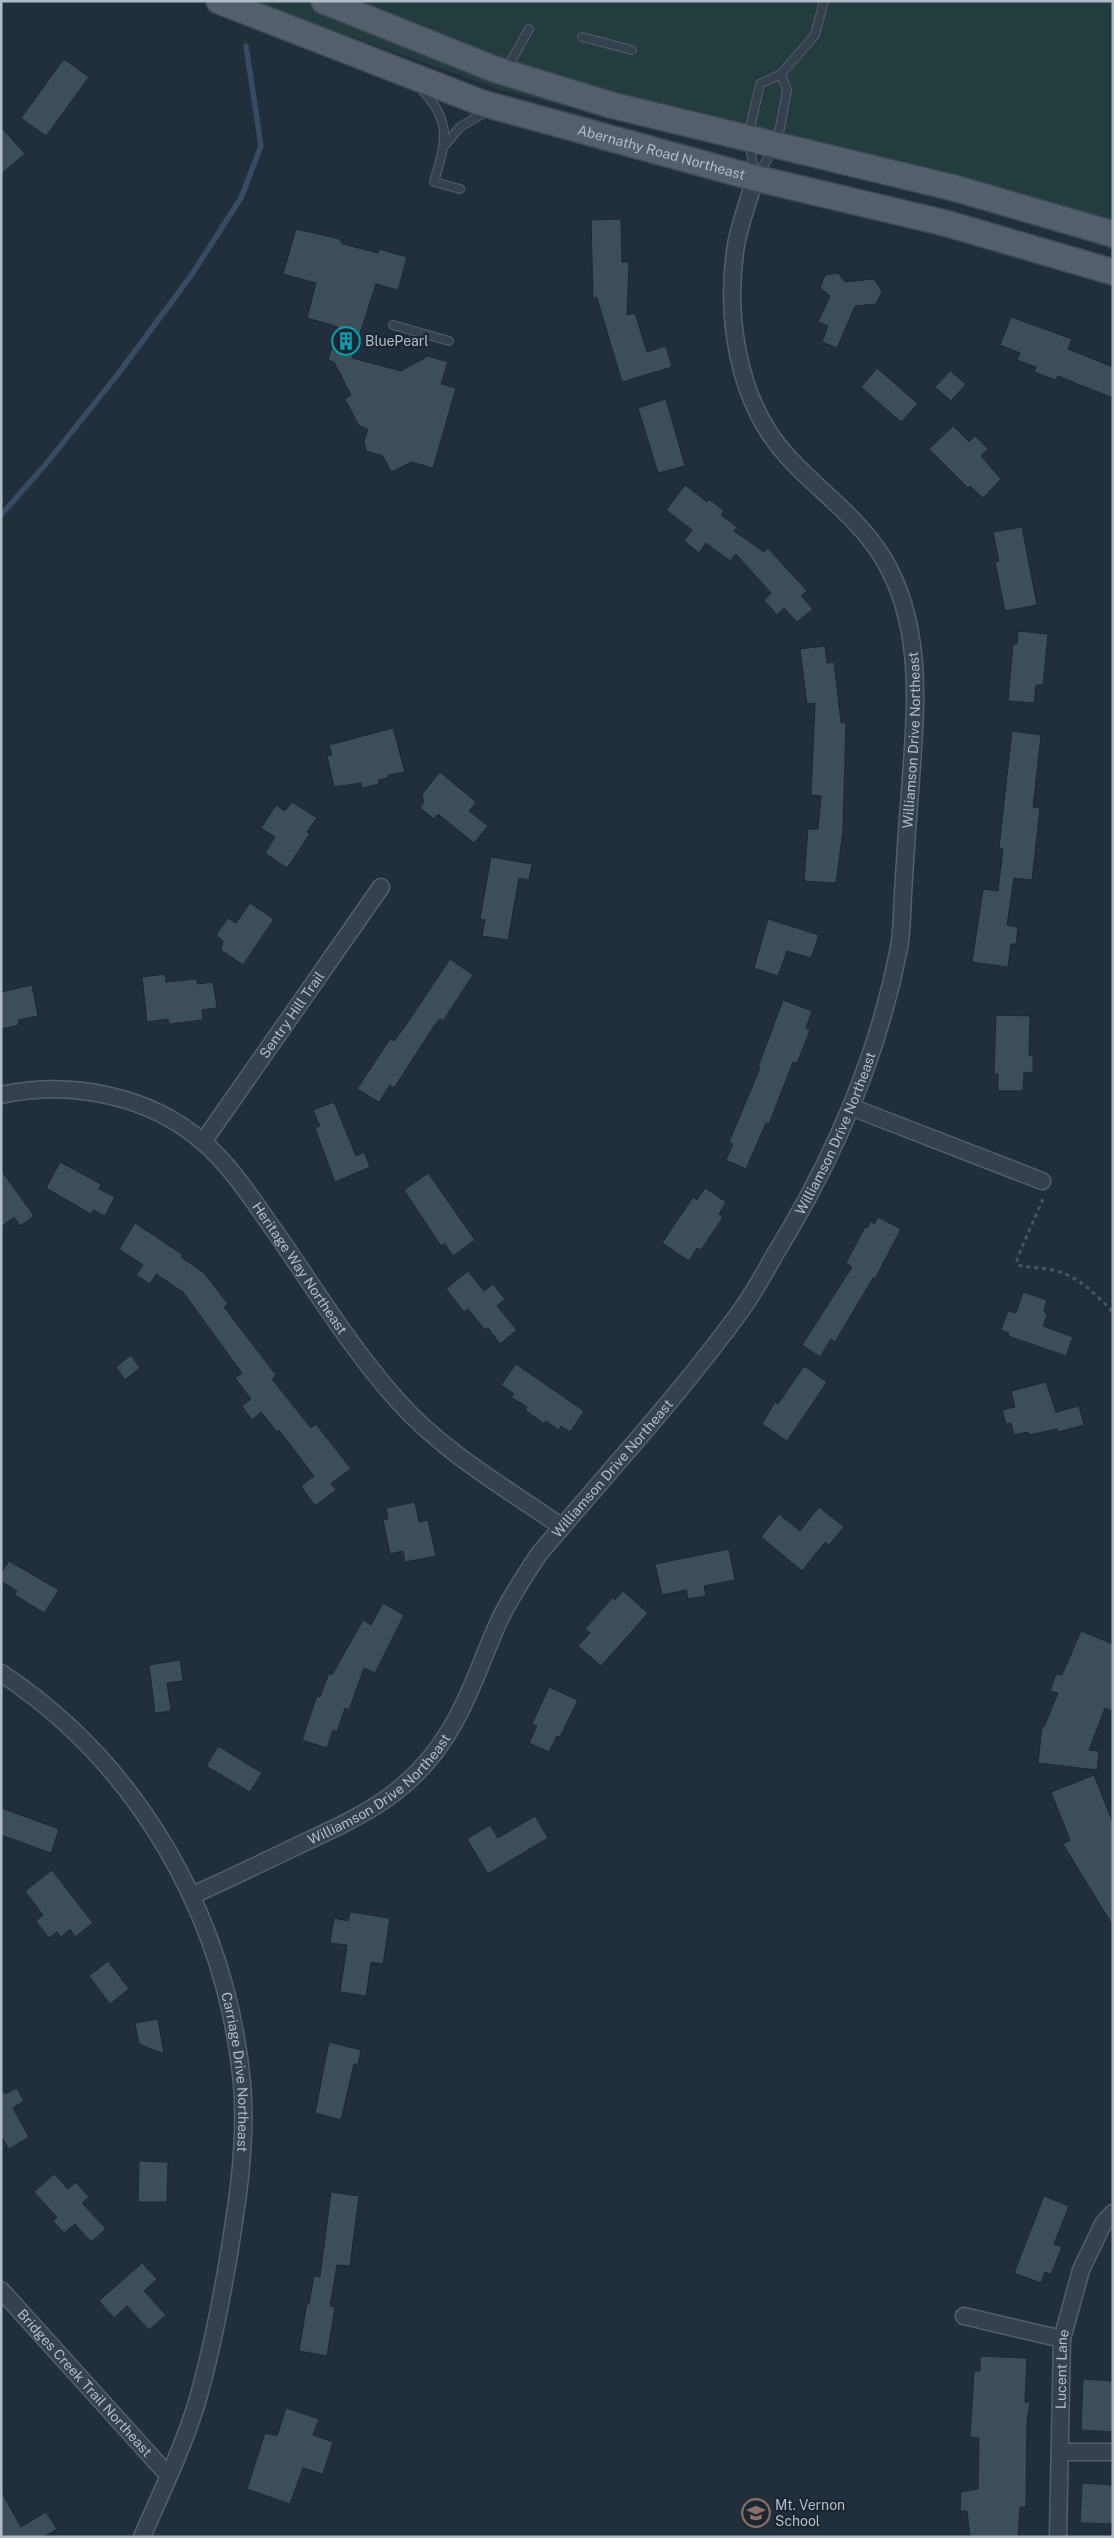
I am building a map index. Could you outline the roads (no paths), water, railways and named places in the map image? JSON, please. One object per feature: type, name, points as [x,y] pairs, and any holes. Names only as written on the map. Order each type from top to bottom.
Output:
[{"type":"main road","name":"Abernathy Road Northeast","points":[[219,1],[406,74],[498,107],[755,178],[945,223],[1113,272]]},
{"type":"main road","points":[[324,1],[505,72],[611,105],[954,188],[1113,234]]},
{"type":"street","name":"Williamson Drive Northeast","points":[[193,1895],[362,1816],[392,1797],[415,1776],[438,1749],[455,1722],[500,1619],[518,1586],[539,1554],[713,1348],[745,1304],[804,1207],[851,1107],[885,1011],[900,944],[915,709],[914,655],[904,604],[883,558],[857,525],[785,454],[761,418],[744,377],[733,331],[731,284],[737,241],[755,178]]},
{"type":"street","name":"Sentry Hill Trail","points":[[203,1142],[381,887]]},
{"type":"street","name":"Heritage Way Northeast","points":[[1,1095],[25,1090],[74,1089],[120,1098],[165,1116],[203,1142],[240,1181],[372,1370],[399,1402],[423,1426],[462,1458],[562,1527]]},
{"type":"street","points":[[851,1107],[1042,1181]]},
{"type":"street","name":"Carriage Drive Northeast","points":[[1,1672],[77,1732],[120,1779],[162,1839],[193,1895],[216,1955],[233,2018],[242,2085],[243,2150],[237,2207],[212,2350],[196,2406],[142,2537]]},
{"type":"street","name":"Lucent Lane","points":[[1058,2537],[1062,2339],[1081,2270],[1103,2224],[1113,2213]]},
{"type":"street","name":"Bridges Creek Trail Northeast","points":[[1,2290],[168,2476]]},
{"type":"street","points":[[964,2316],[1062,2339]]},
{"type":"street","points":[[1060,2452],[1113,2452]]},
{"type":"lane","points":[[755,178],[748,137],[760,84],[781,74],[815,36],[824,1]]},
{"type":"lane","points":[[505,72],[528,29]]},
{"type":"lane","points":[[582,37],[632,50]]},
{"type":"lane","points":[[406,74],[424,92],[442,121],[445,132],[445,145],[434,182],[460,189]]},
{"type":"lane","points":[[755,178],[778,144],[787,90],[781,74]]},
{"type":"lane","points":[[445,145],[469,120],[498,107]]},
{"type":"lane","points":[[393,325],[449,341]]},
{"type":"waterway","points":[[1,515],[46,464],[118,374],[190,277],[241,198],[261,146],[246,46]]},
{"type":"place","name":"BluePearl","points":[[346,341]]},
{"type":"place","name":"Mt. Vernon School","points":[[756,2513]]}]
